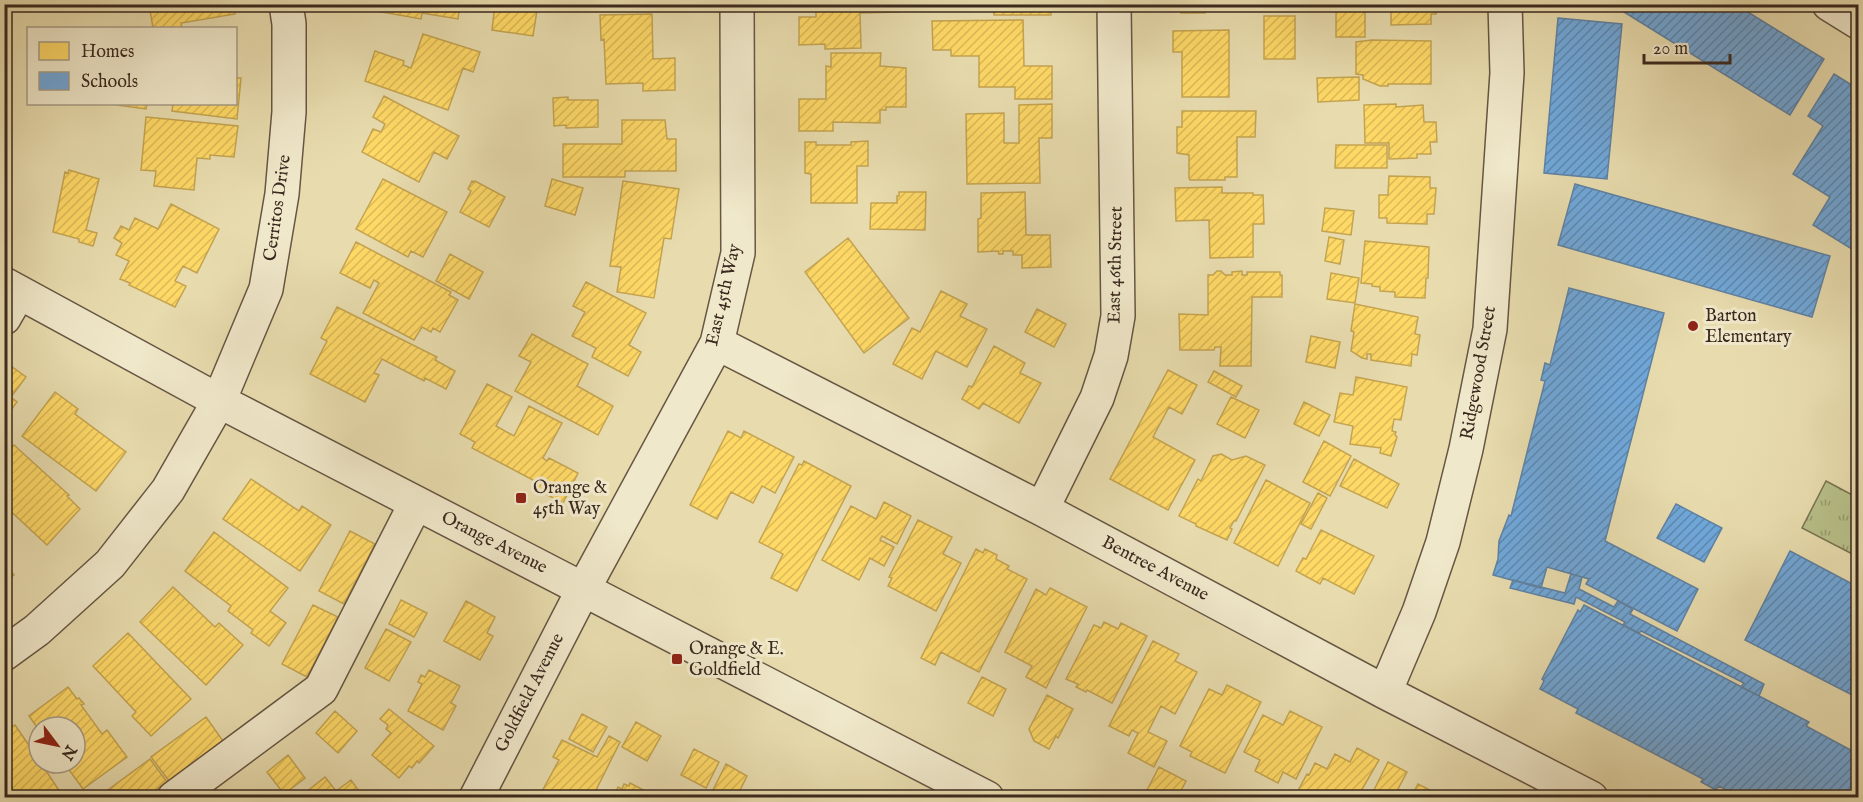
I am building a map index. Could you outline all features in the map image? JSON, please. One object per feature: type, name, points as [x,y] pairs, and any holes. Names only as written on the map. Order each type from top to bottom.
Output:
[{"type":"street","name":"Cerritos Drive","points":[[4,654],[37,630],[110,564],[168,490],[219,401],[266,289],[282,194],[289,112],[289,24],[286,4]]},
{"type":"street","name":"East 45th Way","points":[[584,588],[717,343],[738,253],[737,4]]},
{"type":"street","name":"East 46th Street","points":[[1042,509],[1097,398],[1111,356],[1118,316],[1114,4]]},
{"type":"street","name":"Ridgewood Street","points":[[1385,692],[1419,612],[1443,542],[1466,449],[1490,329],[1507,73],[1505,4]]},
{"type":"street","points":[[1829,4],[1858,22]]},
{"type":"street","name":"Orange Avenue","points":[[9,298],[219,401],[987,798]]},
{"type":"street","name":"Bentree Avenue","points":[[717,343],[1042,509],[1385,692],[1591,798]]},
{"type":"street","points":[[174,798],[321,689],[416,503]]},
{"type":"street","name":"Goldfield Avenue","points":[[476,798],[584,588]]},
{"type":"green space","points":[[1826,481],[1858,498],[1858,557],[1802,528]]},
{"type":"building: Homes","points":[[149,4],[233,4],[235,14],[181,23],[182,27],[153,27]]},
{"type":"building: Homes","points":[[371,4],[460,4],[458,19],[422,13],[421,19],[370,10]]},
{"type":"building: Homes","points":[[495,4],[538,4],[533,36],[492,30]]},
{"type":"building: Homes","points":[[562,4],[593,4],[593,8],[591,11],[562,11]]},
{"type":"building: Homes","points":[[812,4],[899,4],[899,12],[860,13],[861,48],[825,49],[825,44],[799,45],[799,17],[816,17],[816,7]]},
{"type":"building: Homes","points":[[993,4],[1051,4],[1051,15],[994,15]]},
{"type":"building: Homes","points":[[1175,4],[1253,5],[1224,5],[1224,9],[1205,9],[1205,13],[1181,13],[1181,7],[1175,7]]},
{"type":"building: Homes","points":[[1391,4],[1437,4],[1437,10],[1436,14],[1431,14],[1431,24],[1391,25]]},
{"type":"building: Homes","points":[[1336,11],[1365,11],[1365,37],[1336,37]]},
{"type":"building: Homes","points":[[652,14],[653,59],[675,58],[675,90],[643,91],[643,83],[606,84],[604,39],[601,40],[600,15]]},
{"type":"building: Homes","points":[[1264,16],[1295,16],[1295,59],[1264,59]]},
{"type":"building: Homes","points":[[1023,20],[1024,66],[1052,66],[1052,99],[1015,99],[1015,87],[979,87],[979,56],[951,56],[951,50],[933,50],[932,21]]},
{"type":"building: Homes","points":[[1229,30],[1229,97],[1182,97],[1182,52],[1173,52],[1173,31]]},
{"type":"building: Homes","points":[[423,34],[480,52],[473,72],[463,68],[448,110],[365,81],[375,51],[404,61],[403,65],[411,68]]},
{"type":"building: Homes","points":[[1431,41],[1431,84],[1380,86],[1363,79],[1363,75],[1356,74],[1356,42]]},
{"type":"building: Homes","points":[[831,53],[881,53],[880,66],[906,68],[906,107],[886,107],[886,110],[880,110],[880,123],[833,122],[833,131],[799,131],[799,99],[826,99],[826,66],[831,67]]},
{"type":"building: Homes","points":[[1359,77],[1359,100],[1318,102],[1317,78]]},
{"type":"building: Homes","points":[[237,78],[241,78],[237,119],[172,111],[173,105],[237,105]]},
{"type":"building: Homes","points":[[384,96],[459,136],[447,159],[434,152],[419,182],[362,152],[373,129],[381,132],[385,124],[373,117]]},
{"type":"building: Homes","points":[[568,97],[568,100],[598,100],[598,127],[554,126],[553,98]]},
{"type":"building: Homes","points":[[1052,104],[1052,138],[1039,138],[1040,183],[967,184],[966,114],[1004,113],[1004,143],[1019,143],[1019,105]]},
{"type":"building: Homes","points":[[1396,104],[1396,107],[1423,105],[1424,122],[1436,122],[1437,142],[1430,142],[1431,154],[1417,154],[1417,158],[1389,159],[1389,143],[1365,143],[1364,105]]},
{"type":"building: Homes","points":[[117,105],[147,105],[146,109]]},
{"type":"building: Homes","points":[[1182,111],[1256,111],[1255,137],[1237,137],[1237,177],[1225,177],[1225,180],[1190,180],[1189,155],[1177,153],[1177,127],[1182,127]]},
{"type":"building: Homes","points":[[146,117],[238,126],[234,157],[210,155],[210,159],[197,158],[194,190],[154,186],[156,171],[141,170]]},
{"type":"building: Homes","points":[[622,120],[665,120],[667,139],[676,139],[676,171],[625,171],[625,177],[563,177],[563,144],[622,144]]},
{"type":"building: Homes","points":[[868,141],[868,166],[857,166],[857,203],[811,203],[811,174],[805,173],[805,142],[816,142],[816,145],[851,145],[851,142]]},
{"type":"building: Homes","points":[[1336,145],[1387,145],[1387,168],[1335,168]]},
{"type":"building: Homes","points":[[69,170],[99,179],[86,230],[97,233],[93,246],[79,242],[79,239],[53,232],[65,172],[68,173]]},
{"type":"building: Homes","points":[[1389,176],[1430,177],[1430,188],[1436,188],[1434,214],[1427,214],[1427,224],[1387,223],[1387,218],[1379,218],[1379,195],[1388,195]]},
{"type":"building: Homes","points":[[383,179],[447,212],[423,257],[411,251],[408,257],[356,229]]},
{"type":"building: Homes","points":[[552,179],[583,188],[575,215],[545,206]]},
{"type":"building: Homes","points":[[472,181],[505,197],[489,227],[460,212],[471,191],[468,189]]},
{"type":"building: Homes","points":[[623,181],[679,189],[671,239],[664,238],[654,298],[617,292],[621,267],[610,266]]},
{"type":"building: Homes","points":[[1222,187],[1222,193],[1263,195],[1264,224],[1253,224],[1253,257],[1210,258],[1209,220],[1176,221],[1175,188]]},
{"type":"building: Homes","points":[[899,192],[926,192],[925,230],[870,229],[871,203],[897,203]]},
{"type":"building: Homes","points":[[1025,192],[1026,235],[1050,235],[1051,267],[1022,268],[1022,255],[1013,255],[1013,251],[1003,251],[1003,254],[999,254],[998,251],[978,252],[981,193]]},
{"type":"building: Homes","points":[[171,204],[219,229],[197,273],[183,266],[175,281],[186,286],[175,307],[120,279],[129,261],[116,255],[122,243],[114,238],[121,226],[129,230],[135,218],[158,229]]},
{"type":"building: Homes","points":[[1325,208],[1354,211],[1351,235],[1322,231]]},
{"type":"building: Homes","points":[[1329,237],[1344,240],[1340,264],[1325,261]]},
{"type":"building: Homes","points":[[848,238],[909,318],[864,353],[805,272]]},
{"type":"building: Homes","points":[[1365,241],[1429,247],[1425,298],[1395,297],[1395,292],[1380,291],[1380,287],[1361,283]]},
{"type":"building: Homes","points":[[356,242],[451,292],[449,295],[458,300],[440,332],[433,328],[431,332],[422,327],[414,340],[363,313],[379,283],[374,280],[370,288],[340,273]]},
{"type":"building: Homes","points":[[450,254],[483,272],[469,299],[436,281]]},
{"type":"building: Homes","points":[[1217,271],[1225,275],[1242,271],[1242,275],[1247,275],[1247,272],[1280,272],[1282,275],[1282,297],[1252,297],[1251,366],[1220,366],[1221,347],[1215,347],[1214,350],[1180,350],[1179,314],[1208,315],[1208,275],[1213,275]]},
{"type":"building: Homes","points":[[1331,273],[1359,278],[1355,303],[1327,299]]},
{"type":"building: Homes","points":[[586,282],[646,313],[629,345],[641,352],[628,376],[592,357],[596,348],[572,336],[585,312],[573,306]]},
{"type":"building: Homes","points":[[941,291],[967,304],[960,316],[987,329],[967,367],[936,351],[922,379],[893,364],[912,328],[920,332]]},
{"type":"building: Homes","points":[[1355,304],[1418,317],[1415,334],[1420,335],[1417,355],[1412,354],[1411,366],[1371,360],[1371,354],[1367,354],[1367,359],[1362,358],[1351,351]]},
{"type":"building: Homes","points":[[337,307],[437,357],[435,360],[455,371],[446,389],[425,378],[424,381],[382,359],[374,373],[379,375],[365,402],[310,374],[327,341],[321,338]]},
{"type":"building: Homes","points":[[1037,309],[1066,324],[1054,347],[1025,332]]},
{"type":"building: Homes","points":[[532,334],[588,364],[577,386],[613,406],[598,435],[515,391],[531,362],[519,356]]},
{"type":"building: Homes","points":[[1311,336],[1340,342],[1335,368],[1306,362]]},
{"type":"building: Homes","points":[[994,346],[1025,363],[1020,373],[1041,383],[1019,423],[983,403],[979,409],[962,399],[969,386],[972,387]]},
{"type":"building: Homes","points":[[4,361],[26,377],[11,397],[17,402],[9,413],[4,409]]},
{"type":"building: Homes","points":[[1168,370],[1197,385],[1182,414],[1169,407],[1153,437],[1195,460],[1168,510],[1110,479]]},
{"type":"building: Homes","points":[[1214,371],[1242,386],[1236,397],[1208,382]]},
{"type":"building: Homes","points":[[1356,377],[1407,387],[1401,420],[1394,419],[1392,431],[1396,432],[1397,437],[1391,456],[1380,453],[1381,448],[1350,444],[1353,426],[1334,422],[1340,393],[1353,395]]},
{"type":"building: Homes","points":[[487,384],[512,397],[496,426],[514,436],[529,406],[562,423],[543,458],[547,461],[549,458],[578,473],[563,503],[532,487],[535,481],[472,448],[475,442],[460,434]]},
{"type":"building: Homes","points":[[55,392],[78,409],[75,414],[126,452],[96,491],[22,436]]},
{"type":"building: Homes","points":[[1231,397],[1259,410],[1245,438],[1217,424]]},
{"type":"building: Homes","points":[[1304,402],[1330,415],[1319,436],[1294,424]]},
{"type":"building: Homes","points":[[728,431],[741,438],[744,431],[794,457],[775,493],[762,486],[753,503],[731,492],[717,519],[690,505]]},
{"type":"building: Homes","points":[[1324,441],[1351,456],[1330,496],[1303,482]]},
{"type":"building: Homes","points":[[14,445],[69,495],[67,496],[80,509],[47,545],[4,505],[4,455]]},
{"type":"building: Homes","points":[[1221,454],[1232,460],[1246,456],[1265,465],[1236,521],[1230,528],[1232,529],[1227,540],[1179,516],[1198,479],[1201,481],[1213,456]]},
{"type":"building: Homes","points":[[1354,459],[1399,484],[1387,508],[1340,486]]},
{"type":"building: Homes","points":[[804,461],[851,486],[797,591],[771,578],[783,554],[759,542],[799,464],[802,465]]},
{"type":"building: Homes","points":[[251,479],[299,511],[302,506],[331,525],[300,571],[223,519]]},
{"type":"building: Homes","points":[[1266,480],[1310,503],[1278,566],[1234,543]]},
{"type":"building: Homes","points":[[1318,493],[1327,498],[1311,529],[1301,524]]},
{"type":"building: Homes","points":[[884,502],[911,516],[897,544],[882,536],[880,540],[894,547],[884,566],[870,558],[859,580],[822,560],[851,506],[876,519]]},
{"type":"building: Homes","points":[[918,520],[952,537],[943,554],[961,563],[936,611],[888,586],[892,578],[889,577]]},
{"type":"building: Homes","points":[[1321,530],[1374,556],[1354,594],[1323,578],[1320,584],[1296,571],[1303,558],[1306,559]]},
{"type":"building: Homes","points":[[350,531],[375,544],[344,604],[319,591]]},
{"type":"building: Homes","points":[[214,532],[288,588],[270,611],[286,623],[269,646],[228,611],[231,606],[185,571]]},
{"type":"building: Homes","points":[[976,549],[983,553],[985,549],[997,555],[996,559],[1009,566],[1007,569],[1027,579],[979,672],[941,652],[935,665],[921,658]]},
{"type":"building: Homes","points":[[4,563],[14,575],[4,583]]},
{"type":"building: Homes","points":[[173,587],[215,627],[219,623],[243,645],[206,685],[140,622]]},
{"type":"building: Homes","points":[[1050,588],[1087,607],[1046,688],[1026,677],[1032,666],[1005,652],[1036,589],[1046,595]]},
{"type":"building: Homes","points":[[401,600],[427,613],[414,637],[389,624]]},
{"type":"building: Homes","points":[[466,601],[495,617],[487,633],[493,636],[480,660],[444,641]]},
{"type":"building: Homes","points":[[313,605],[338,617],[307,677],[282,664]]},
{"type":"building: Homes","points":[[1104,622],[1118,629],[1121,623],[1147,636],[1112,703],[1076,687],[1078,684],[1066,679],[1094,625],[1101,628]]},
{"type":"building: Homes","points":[[386,629],[411,642],[389,681],[365,668]]},
{"type":"building: Homes","points":[[128,633],[191,699],[151,736],[132,716],[136,712],[93,666]]},
{"type":"building: Homes","points":[[1153,641],[1179,654],[1175,661],[1197,672],[1175,714],[1161,706],[1148,732],[1167,741],[1154,767],[1128,753],[1138,733],[1132,730],[1129,736],[1109,726]]},
{"type":"building: Homes","points":[[429,670],[460,686],[451,703],[456,706],[443,730],[408,711],[422,684],[418,682],[421,675],[425,677]]},
{"type":"building: Homes","points":[[982,677],[1006,689],[993,716],[968,703]]},
{"type":"building: Homes","points":[[1227,685],[1261,702],[1225,773],[1190,756],[1192,752],[1180,746],[1209,689],[1222,695]]},
{"type":"building: Homes","points":[[68,687],[84,704],[81,705],[102,734],[107,730],[127,757],[83,789],[73,775],[87,775],[87,715],[30,715]]},
{"type":"building: Homes","points":[[1047,695],[1073,709],[1058,738],[1056,736],[1049,749],[1034,741],[1029,729]]},
{"type":"building: Homes","points":[[389,709],[434,746],[419,763],[417,761],[412,768],[409,766],[399,778],[372,755],[391,733],[386,729],[388,725],[380,719]]},
{"type":"building: Homes","points":[[335,711],[357,731],[338,753],[316,733]]},
{"type":"building: Homes","points":[[1290,711],[1322,727],[1296,779],[1283,772],[1278,783],[1255,771],[1260,760],[1244,752],[1263,715],[1283,725]]},
{"type":"building: Homes","points":[[582,714],[607,727],[593,752],[569,739]]},
{"type":"building: Homes","points":[[206,717],[223,741],[169,781],[151,757]]},
{"type":"building: Homes","points":[[636,722],[661,736],[647,761],[622,747]]},
{"type":"building: Homes","points":[[15,725],[27,742],[27,775],[49,775],[64,798],[6,798],[4,732]]},
{"type":"building: Homes","points":[[609,736],[620,742],[592,798],[545,798],[540,795],[559,760],[553,757],[562,740],[597,757]]},
{"type":"building: Homes","points":[[1357,748],[1379,760],[1357,798],[1294,798],[1315,763],[1327,769],[1335,754],[1350,762]]},
{"type":"building: Homes","points":[[694,749],[719,762],[706,788],[681,775]]},
{"type":"building: Homes","points":[[288,755],[305,778],[284,794],[267,772]]},
{"type":"building: Homes","points":[[150,759],[167,782],[144,798],[97,798]]},
{"type":"building: Homes","points":[[1388,762],[1407,772],[1398,789],[1411,797],[1418,784],[1436,793],[1434,798],[1370,798]]},
{"type":"building: Homes","points":[[726,764],[747,776],[736,798],[709,798]]},
{"type":"building: Homes","points":[[1159,767],[1186,781],[1177,798],[1147,798],[1144,796]]},
{"type":"building: Homes","points":[[325,777],[336,791],[351,780],[364,798],[308,798],[305,793]]},
{"type":"building: Homes","points":[[630,783],[651,794],[650,798],[617,798],[615,794],[618,787],[622,789],[624,784],[629,786]]},
{"type":"building: Schools","points":[[1611,4],[1735,4],[1824,59],[1790,115]]},
{"type":"building: Schools","points":[[1558,18],[1622,24],[1607,179],[1544,173]]},
{"type":"building: Schools","points":[[1834,74],[1858,89],[1858,253],[1813,225],[1830,197],[1793,174],[1823,126],[1808,116]]},
{"type":"building: Schools","points":[[1575,184],[1830,256],[1812,317],[1558,245]]},
{"type":"building: Schools","points":[[1569,288],[1664,313],[1605,541],[1698,589],[1677,631],[1586,584],[1589,579],[1547,567],[1541,588],[1493,575],[1498,559],[1499,541],[1509,515],[1511,516],[1545,381],[1541,380],[1545,363],[1550,365]]},
{"type":"building: Schools","points":[[1676,504],[1722,528],[1704,562],[1657,538]]},
{"type":"building: Schools","points":[[1790,551],[1858,587],[1858,698],[1745,640]]},
{"type":"building: Schools","points":[[1571,574],[1582,577],[1579,589],[1614,607],[1618,601],[1633,609],[1630,614],[1764,684],[1759,696],[1741,687],[1744,683],[1641,631],[1639,633],[1623,625],[1625,622],[1576,597],[1574,604],[1510,588],[1513,580],[1565,593]]},
{"type":"building: Schools","points":[[1584,605],[1809,722],[1806,726],[1858,754],[1858,798],[1741,798],[1719,786],[1716,790],[1701,782],[1703,779],[1576,713],[1578,709],[1540,689],[1544,681],[1542,679],[1578,610],[1580,612]]},
{"type":"place","name":"Barton Elementary","points":[[1693,326]]},
{"type":"place","name":"Orange & 45th Way","points":[[521,498]]},
{"type":"place","name":"Orange & E. Goldfield","points":[[677,659]]}]
